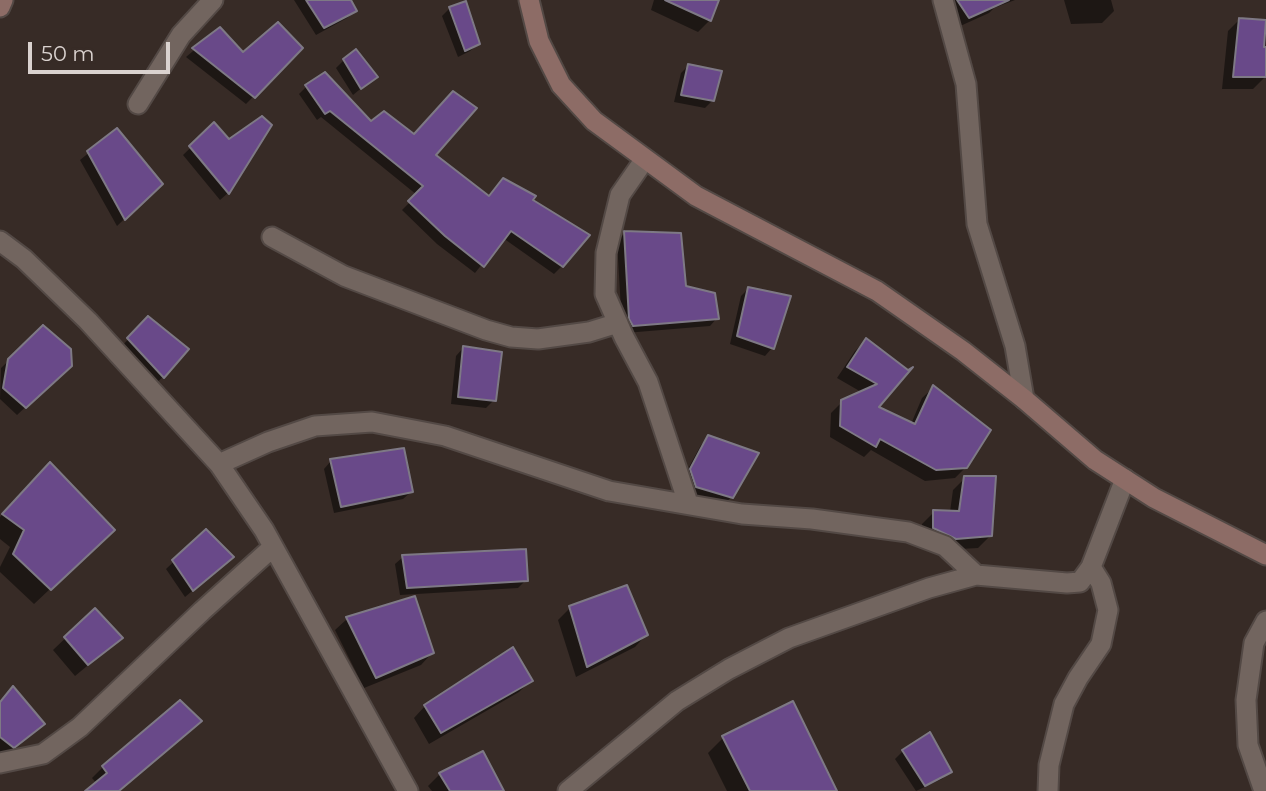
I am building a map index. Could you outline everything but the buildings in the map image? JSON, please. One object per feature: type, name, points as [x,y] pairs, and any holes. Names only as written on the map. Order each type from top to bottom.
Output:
[{"type":"main road","points":[[0,7],[3,0]]},
{"type":"main road","points":[[529,0],[539,41],[561,85],[594,121],[696,195],[877,291],[963,351],[1095,460],[1154,498],[1266,555]]},
{"type":"street","points":[[138,104],[181,35],[213,0]]},
{"type":"street","points":[[943,0],[966,84],[977,224],[1015,346],[1024,399]]},
{"type":"street","points":[[645,159],[620,195],[606,253],[605,294],[648,382],[688,503]]},
{"type":"street","points":[[272,237],[344,276],[463,322],[511,337],[537,339],[590,332],[618,323]]},
{"type":"street","points":[[0,241],[24,259],[88,320],[219,464],[264,530],[408,791]]},
{"type":"street","points":[[219,464],[268,442],[315,426],[372,422],[444,436],[609,491],[742,514],[812,519],[908,532],[945,546],[975,575]]},
{"type":"street","points":[[568,791],[677,701],[729,669],[789,638],[975,575],[1080,582],[1091,567],[1125,479]]},
{"type":"street","points":[[0,763],[43,754],[80,727],[273,548]]},
{"type":"street","points":[[1048,791],[1049,765],[1064,704],[1101,643],[1108,610],[1101,583],[1091,567]]},
{"type":"street","points":[[1264,791],[1248,745],[1246,700],[1254,643],[1266,621]]}]
